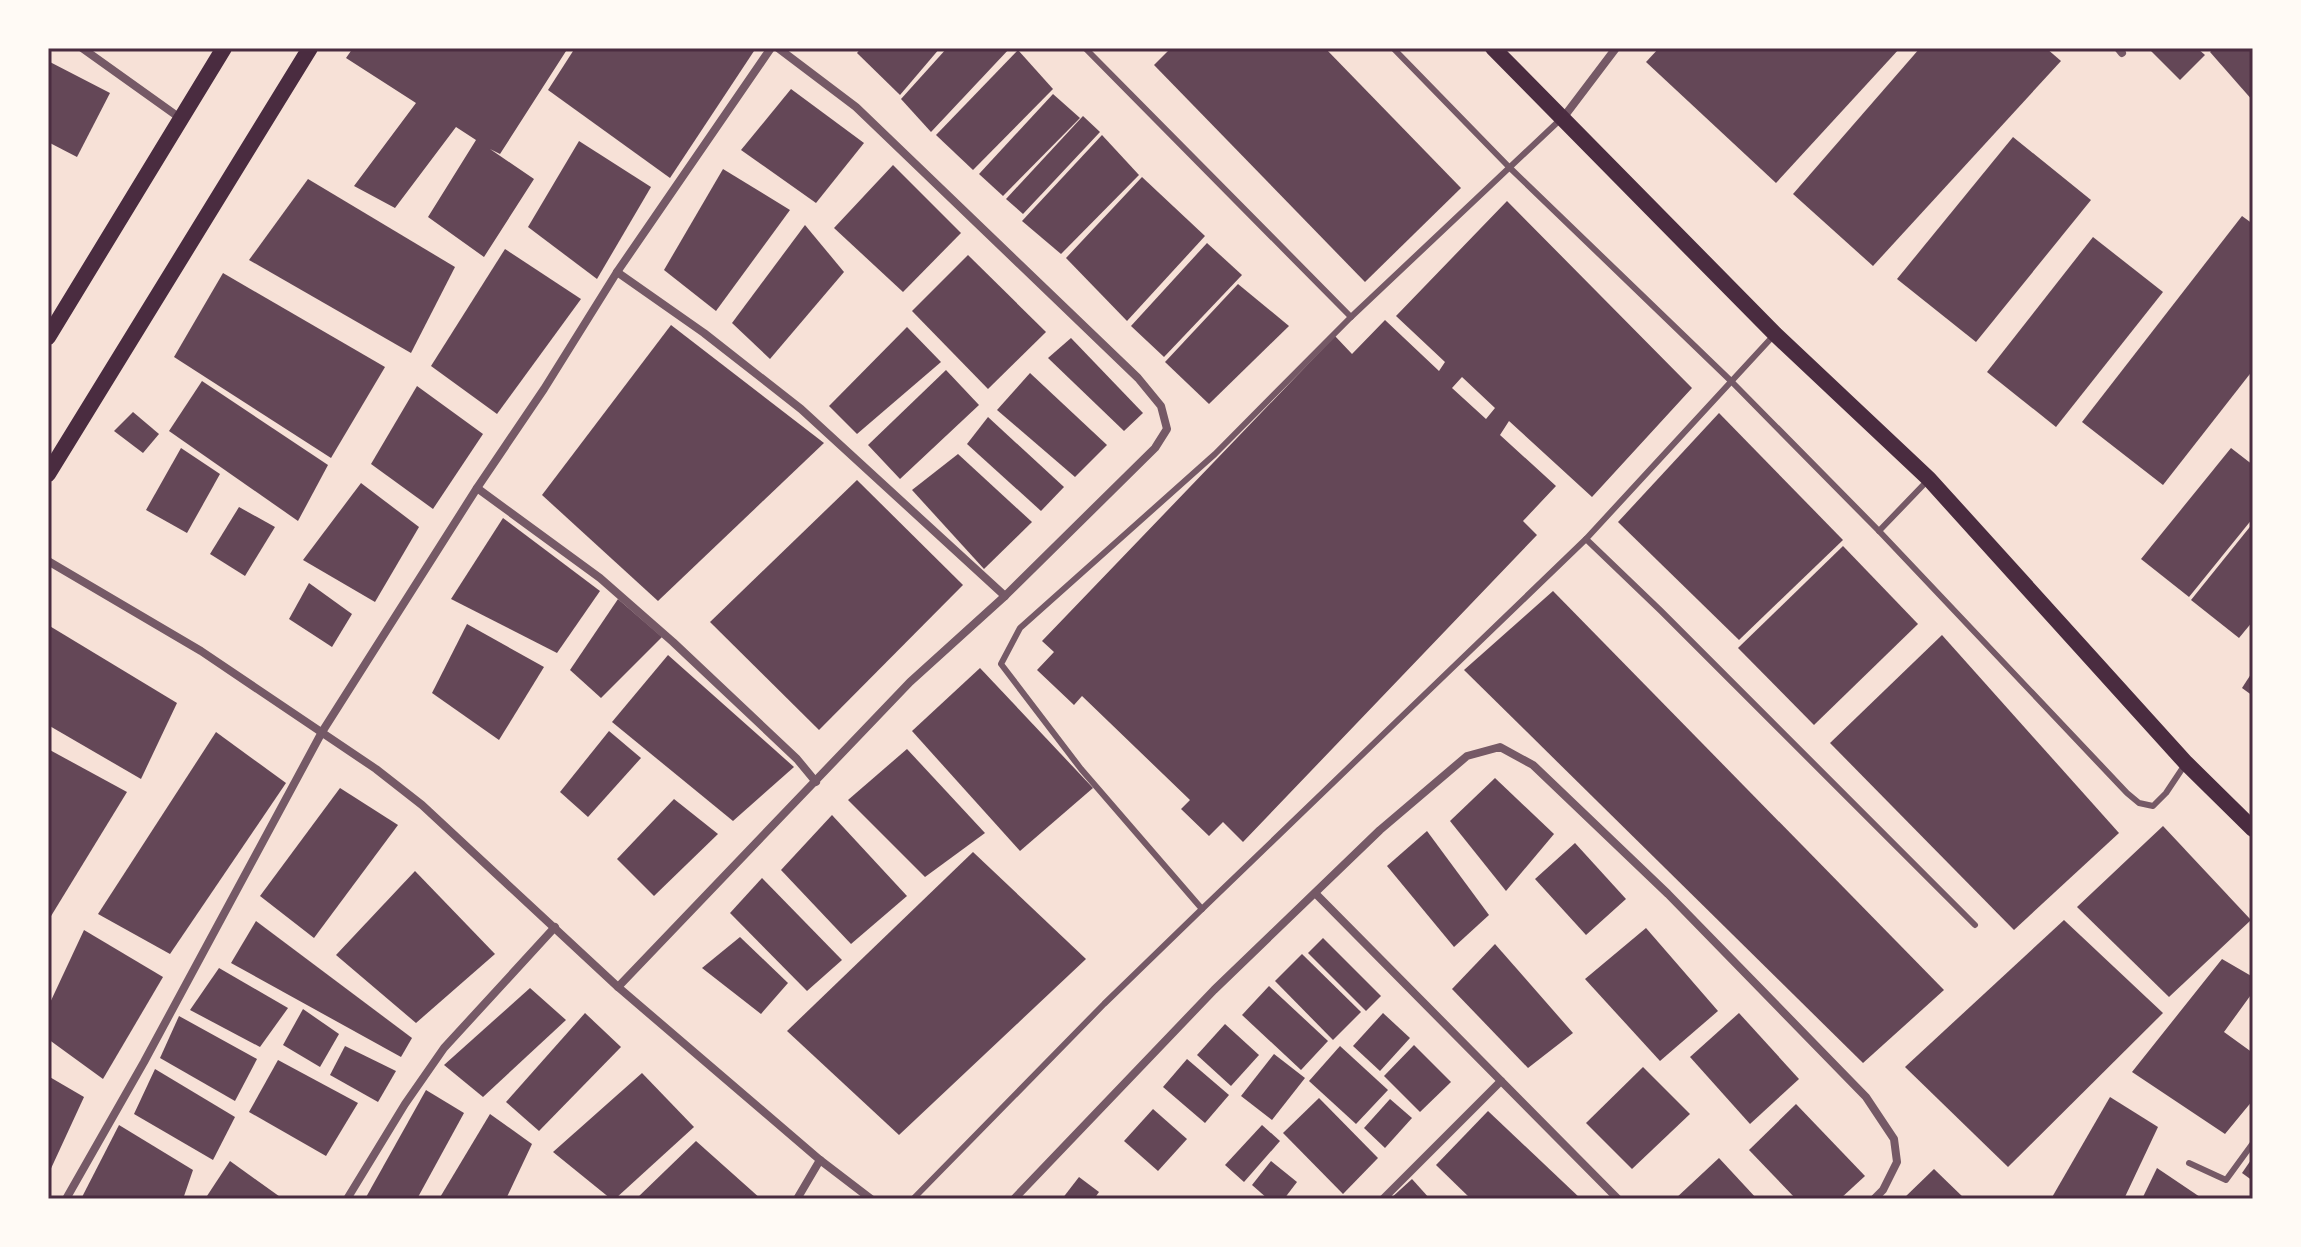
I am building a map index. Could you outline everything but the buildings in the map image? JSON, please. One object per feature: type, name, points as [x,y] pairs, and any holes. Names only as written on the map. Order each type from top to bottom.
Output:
[{"type":"main road","points":[[48,337],[224,48]]},
{"type":"main road","points":[[48,474],[310,48]]},
{"type":"main road","points":[[1493,48],[1775,334],[1929,479],[2186,763],[2253,829]]},
{"type":"street","points":[[82,48],[180,118]]},
{"type":"street","points":[[66,1199],[144,1062],[322,732],[617,272],[771,48]]},
{"type":"street","points":[[618,987],[910,682],[1005,596],[1155,448],[1167,429],[1161,406],[1138,378],[856,107],[778,48]]},
{"type":"street","points":[[1563,118],[1616,48]]},
{"type":"street","points":[[617,272],[704,333],[801,409],[1005,596]]},
{"type":"street","points":[[477,488],[610,587],[797,759],[816,782]]},
{"type":"street","points":[[48,561],[201,651],[322,732],[422,805],[618,987],[820,1160],[871,1199]]},
{"type":"street","points":[[1014,1199],[1214,990],[1380,830],[1467,756],[1500,747],[1533,765],[1668,894],[1866,1097],[1894,1139],[1897,1162],[1883,1190],[1874,1199]]},
{"type":"street","points":[[1316,894],[1618,1199]]},
{"type":"street","points":[[347,1199],[405,1104],[444,1048],[555,927]]},
{"type":"street","points":[[1383,1199],[1501,1081]]},
{"type":"street","points":[[797,1199],[820,1160]]},
{"type":"lane","points":[[1085,48],[1351,317]]},
{"type":"lane","points":[[1393,48],[1509,167],[1731,381],[2139,803],[2153,806],[2186,763]]},
{"type":"lane","points":[[1202,909],[1081,769],[1001,664],[1020,628],[1215,454],[1351,317],[1563,118]]},
{"type":"lane","points":[[913,1199],[1202,909],[1586,539],[1775,334]]},
{"type":"lane","points":[[1879,531],[1929,479]]},
{"type":"lane","points":[[1586,539],[1975,925]]},
{"type":"lane","points":[[2189,1163],[2226,1180],[2253,1143]]}]
